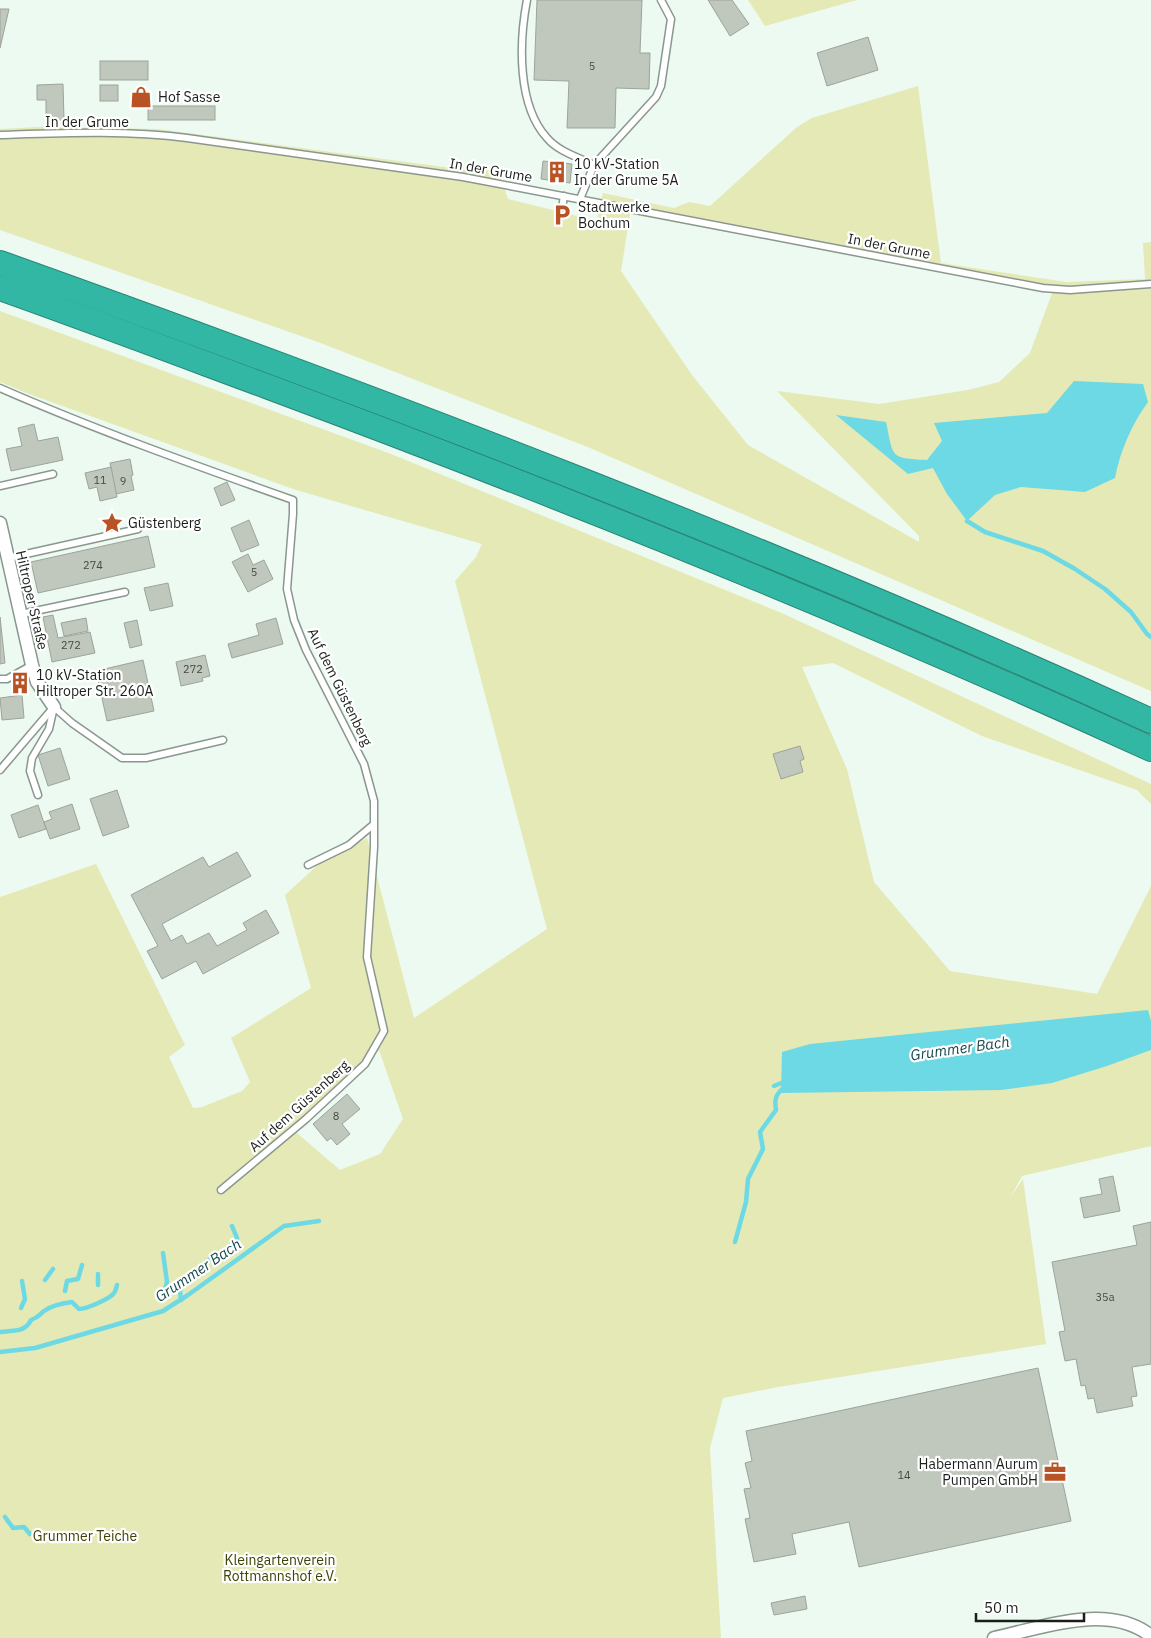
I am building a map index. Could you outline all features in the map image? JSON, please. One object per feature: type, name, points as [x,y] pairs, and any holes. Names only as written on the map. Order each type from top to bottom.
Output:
[{"type":"highway","points":[[0,263],[431,420],[759,550],[1060,680],[1151,722]]},
{"type":"highway","points":[[0,288],[432,448],[726,565],[1019,689],[1151,749]]},
{"type":"highway","points":[[1019,689],[1078,729],[1151,764]]},
{"type":"street","name":"Hiltroper Straße","points":[[0,523],[6,565],[21,614],[32,665],[37,682],[54,707]]},
{"type":"street","points":[[994,1638],[1084,1619],[1104,1618],[1126,1623],[1151,1636]]},
{"type":"lane","points":[[527,0],[523,36],[525,87],[529,106],[536,123],[548,139],[562,150],[594,165]]},
{"type":"lane","points":[[580,199],[594,165],[656,97],[661,86],[671,19],[662,0]]},
{"type":"lane","name":"In der Grume","points":[[0,135],[61,133],[162,135],[419,170],[1043,288],[1070,290],[1151,284]]},
{"type":"lane","points":[[562,208],[564,196]]},
{"type":"lane","name":"Auf dem Güstenberg","points":[[0,388],[59,414],[162,454],[293,500],[287,589],[294,620],[306,650],[364,764],[374,801],[374,847],[367,957],[384,1031],[365,1064],[306,1119],[221,1190]]},
{"type":"lane","points":[[0,486],[54,474]]},
{"type":"lane","points":[[6,565],[138,529]]},
{"type":"lane","points":[[21,614],[125,592]]},
{"type":"lane","points":[[0,679],[7,679],[32,665]]},
{"type":"lane","points":[[54,707],[72,723],[122,758],[146,758],[223,740]]},
{"type":"lane","points":[[0,770],[54,707]]},
{"type":"lane","points":[[38,795],[30,771],[32,758],[49,729],[54,707]]},
{"type":"lane","points":[[308,865],[348,845],[373,825]]},
{"type":"green space","points":[[748,0],[857,0],[765,26]]},
{"type":"green space","points":[[918,86],[941,263],[1066,282],[1145,279],[1143,243],[1151,242],[1151,691],[590,448],[318,342],[0,230],[0,129],[38,127],[157,129],[459,169],[498,170],[508,199],[597,221],[603,193],[674,208],[689,202],[710,206],[797,127],[812,118]],"holes":[[[630,214],[1052,293],[1030,353],[999,382],[968,390],[879,404],[777,391],[919,536],[919,542],[748,445],[692,375],[621,271]]]},
{"type":"green space","points":[[0,311],[391,454],[784,614],[1151,784],[1151,804],[1137,790],[982,736],[833,663],[802,667],[847,769],[874,882],[950,971],[1097,994],[1151,886],[1151,1146],[1022,1176],[1010,1198],[1023,1179],[1046,1344],[778,1387],[723,1398],[710,1448],[721,1638],[0,1638],[0,897],[96,864],[185,1045],[169,1057],[193,1108],[202,1107],[242,1091],[250,1082],[231,1038],[311,988],[285,895],[322,861],[367,838],[414,1018],[547,929],[455,581],[476,557],[482,544],[296,490],[0,382]],"holes":[[[379,1050],[403,1119],[380,1154],[340,1170],[291,1128]]]},
{"type":"water","points":[[1074,381],[1143,384],[1148,402],[1127,438],[1115,478],[1085,492],[1021,487],[995,495],[967,521],[947,494],[933,468],[908,474],[836,415],[886,422],[890,443],[895,454],[899,457],[927,460],[942,441],[934,423],[1047,413]]},
{"type":"water","points":[[1148,1010],[1151,1021],[1151,1050],[1052,1083],[1001,1090],[781,1093],[782,1052],[810,1044]]},
{"type":"building","points":[[537,0],[642,0],[640,53],[650,53],[649,89],[616,88],[615,128],[567,128],[569,81],[534,80]]},
{"type":"building","points":[[708,0],[732,0],[749,24],[730,36]]},
{"type":"building","points":[[0,9],[9,9],[0,48]]},
{"type":"building","points":[[868,37],[878,70],[827,86],[817,53]]},
{"type":"building","points":[[100,61],[148,61],[148,80],[100,80]]},
{"type":"building","points":[[63,84],[64,120],[46,120],[46,100],[37,100],[37,85]]},
{"type":"building","points":[[100,85],[118,85],[118,101],[100,101]]},
{"type":"building","points":[[148,106],[215,106],[215,120],[148,120]]},
{"type":"building","name":"10 kV-Station In der Grume 5A","points":[[543,161],[572,164],[570,183],[541,179]]},
{"type":"building","points":[[34,424],[38,441],[58,437],[63,460],[11,471],[6,449],[22,446],[18,428]]},
{"type":"building","points":[[130,459],[134,490],[116,494],[110,463]]},
{"type":"building","points":[[111,467],[117,497],[100,501],[97,487],[89,489],[85,473]]},
{"type":"building","points":[[227,482],[235,500],[221,506],[214,488]]},
{"type":"building","points":[[249,520],[259,545],[241,552],[231,528]]},
{"type":"building","points":[[148,536],[155,567],[38,593],[31,562]]},
{"type":"building","points":[[248,554],[253,565],[264,560],[273,579],[248,592],[232,562]]},
{"type":"building","points":[[168,583],[173,606],[150,611],[144,588]]},
{"type":"building","points":[[53,615],[58,638],[90,632],[95,653],[52,662],[43,617]]},
{"type":"building","points":[[0,617],[5,663],[0,664]]},
{"type":"building","points":[[86,618],[88,631],[64,636],[61,623]]},
{"type":"building","points":[[276,618],[283,644],[232,658],[228,644],[259,635],[256,624]]},
{"type":"building","points":[[137,620],[142,645],[130,648],[124,623]]},
{"type":"building","points":[[205,655],[210,676],[202,678],[203,681],[181,686],[176,662]]},
{"type":"building","points":[[143,660],[154,711],[107,721],[96,671]]},
{"type":"building","name":"10 kV-Station Hiltroper Str. 260A","points":[[22,679],[23,687],[18,687],[17,680]]},
{"type":"building","points":[[22,695],[24,718],[2,720],[0,698]]},
{"type":"building","points":[[800,746],[804,759],[800,761],[803,772],[781,779],[773,754]]},
{"type":"building","points":[[60,748],[70,779],[48,786],[38,755]]},
{"type":"building","points":[[117,790],[129,827],[103,836],[90,799]]},
{"type":"building","points":[[72,804],[80,829],[50,839],[44,822],[52,819],[49,812]]},
{"type":"building","points":[[38,805],[46,829],[19,838],[11,815]]},
{"type":"building","points":[[237,852],[251,876],[162,924],[171,941],[182,935],[187,944],[209,933],[217,946],[247,930],[243,923],[266,910],[279,933],[203,974],[196,961],[162,979],[147,951],[158,946],[131,895],[203,857],[209,867]]},
{"type":"building","points":[[347,1094],[360,1109],[342,1124],[350,1134],[337,1145],[331,1138],[327,1141],[313,1124]]},
{"type":"building","points":[[1113,1176],[1120,1211],[1084,1218],[1080,1198],[1102,1194],[1099,1179]]},
{"type":"building","points":[[1151,1222],[1151,1364],[1132,1367],[1137,1396],[1131,1397],[1133,1406],[1097,1413],[1094,1398],[1088,1399],[1085,1385],[1081,1386],[1076,1359],[1065,1361],[1059,1332],[1065,1331],[1052,1262],[1137,1245],[1133,1226]]},
{"type":"building","points":[[1038,1368],[1071,1521],[859,1567],[849,1522],[792,1534],[796,1554],[754,1562],[745,1519],[750,1518],[744,1489],[751,1488],[745,1463],[752,1461],[746,1431]]},
{"type":"building","points":[[805,1596],[807,1609],[774,1615],[771,1603]]},
{"type":"waterway","name":"Grummer Bach","points":[[967,521],[985,532],[1043,551],[1075,569],[1105,589],[1131,612],[1151,637]]},
{"type":"waterway","name":"Grummer Bach","points":[[774,1086],[786,1081]]},
{"type":"waterway","points":[[735,1242],[746,1202],[748,1179],[763,1149],[760,1132],[776,1110],[776,1097],[784,1087]]},
{"type":"waterway","name":"Grummer Bach","points":[[0,1352],[35,1348],[163,1311],[284,1226],[319,1221]]},
{"type":"waterway","points":[[181,1300],[180,1291],[185,1280],[215,1255],[233,1251],[237,1238],[232,1226]]},
{"type":"waterway","points":[[163,1253],[167,1282],[164,1293]]},
{"type":"waterway","points":[[65,1291],[67,1281],[78,1279],[82,1265]]},
{"type":"waterway","points":[[45,1280],[53,1269]]},
{"type":"waterway","points":[[98,1274],[98,1285]]},
{"type":"waterway","points":[[21,1308],[25,1299],[22,1281]]},
{"type":"waterway","points":[[0,1332],[22,1329],[44,1311],[58,1305],[72,1302],[79,1309],[92,1306],[112,1295],[117,1285]]},
{"type":"waterway","points":[[5,1517],[13,1528],[24,1527],[30,1534]]},
{"type":"place","name":"Hof Sasse","points":[[141,97]]},
{"type":"place","name":"10 kV-Station In der Grume 5A","points":[[557,172]]},
{"type":"place","name":"Stadtwerke Bochum","points":[[562,215]]},
{"type":"place","name":"Güstenberg","points":[[112,523]]},
{"type":"place","name":"10 kV-Station Hiltroper Str. 260A","points":[[20,683]]},
{"type":"place","name":"Habermann Aurum Pumpen GmbH","points":[[1055,1472]]},
{"type":"park label","name":"Grummer Teiche","points":[[85,1536]]},
{"type":"park label","name":"Kleingartenverein Rottmannshof e.V.","points":[[280,1568]]}]
